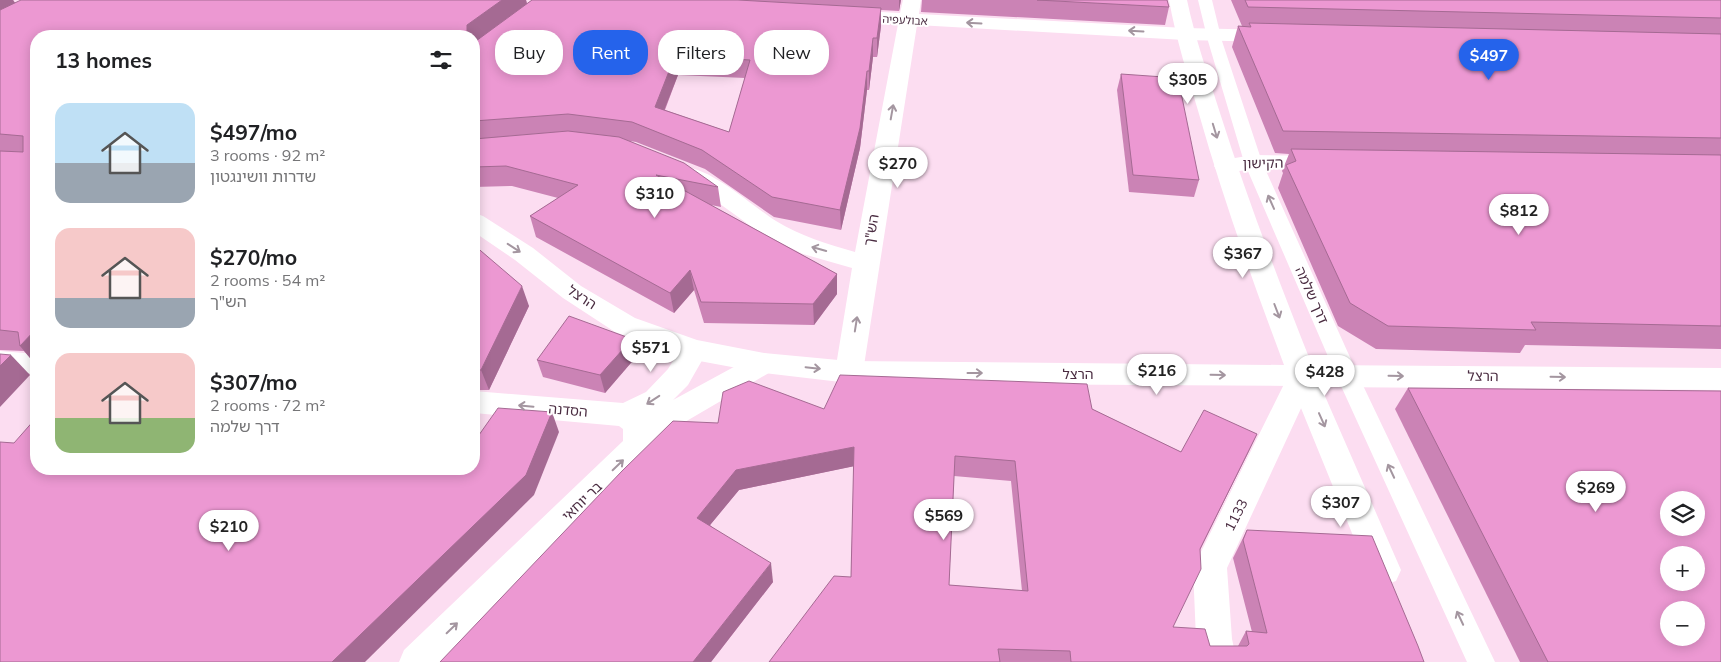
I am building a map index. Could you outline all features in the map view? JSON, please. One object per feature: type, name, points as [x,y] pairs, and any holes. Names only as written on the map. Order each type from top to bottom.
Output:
[{"type":"street","points":[[1178,0],[1185,34],[1226,166],[1268,288],[1302,376],[1334,448],[1396,600]]},
{"type":"street","name":"אבולעפיה","points":[[830,16],[910,10],[1185,34],[1293,36]]},
{"type":"street","name":"הש\"ך","points":[[849,372],[910,10]]},
{"type":"street","name":"הקישון","points":[[1226,166],[1253,162],[1342,163]]},
{"type":"street","points":[[670,166],[696,176],[768,227],[812,248],[866,263]]},
{"type":"street","name":"הרצל","points":[[480,225],[524,254],[572,292],[625,325],[694,350],[764,363],[849,372],[1721,379]]},
{"type":"street","points":[[639,444],[638,424],[626,414],[656,400],[678,377],[694,350]]},
{"type":"street","points":[[0,361],[30,364]]},
{"type":"street","name":"בר יוחאי","points":[[417,662],[667,418],[764,363]]},
{"type":"street","name":"1133","points":[[1219,662],[1214,639],[1210,568],[1302,376]]},
{"type":"street","name":"הסדנה","points":[[480,402],[626,414]]},
{"type":"lane","name":"דרך שלמה","points":[[1205,0],[1253,162],[1347,375],[1481,662]]},
{"type":"building","points":[[21,0],[502,0],[467,25],[467,30],[30,30],[30,335],[20,346],[18,332],[0,330],[0,151],[23,152],[23,136],[0,134],[0,10]]},
{"type":"building","points":[[532,0],[738,0],[881,8],[877,38],[873,38],[869,71],[867,71],[860,128],[840,210],[772,197],[702,150],[632,122],[568,114],[480,121],[480,38]],"holes":[[[658,30],[744,30],[744,60],[750,60],[729,132],[655,107],[668,75],[658,75]]]},
{"type":"building","points":[[1037,0],[1167,0],[1169,7]]},
{"type":"building","points":[[1245,0],[1721,0],[1721,18],[1248,7]]},
{"type":"building","points":[[1249,23],[1721,34],[1721,138],[1283,131],[1238,26],[1251,27]]},
{"type":"building","points":[[1121,74],[1178,78],[1199,180],[1133,175]]},
{"type":"building","points":[[568,131],[619,137],[684,163],[718,187],[656,175],[837,274],[813,304],[701,302],[690,270],[670,293],[530,216],[578,185],[506,166],[480,167],[480,138]]},
{"type":"building","points":[[1291,149],[1721,155],[1721,326],[1531,322],[1536,330],[1388,326],[1350,303],[1286,165],[1296,161]]},
{"type":"building","points":[[480,250],[522,286],[480,370]]},
{"type":"building","points":[[569,316],[632,339],[600,375],[537,360]]},
{"type":"building","points":[[0,354],[11,355],[0,366]]},
{"type":"building","points":[[840,375],[1087,384],[1092,409],[1181,452],[1204,410],[1257,434],[1200,549],[1201,569],[1173,627],[1205,629],[1210,646],[1247,646],[1249,644],[1246,631],[1267,633],[1243,540],[1247,530],[1372,536],[1424,662],[1071,662],[1070,651],[998,649],[1000,662],[769,662],[834,576],[851,577],[854,447],[736,470],[697,518],[771,563],[693,662],[440,662],[622,471],[673,421],[718,423],[723,392],[749,381],[824,409]],"holes":[[[955,456],[1015,461],[1028,591],[949,585]]]},
{"type":"building","points":[[1408,388],[1721,391],[1721,662],[1548,662]]},
{"type":"building","points":[[498,408],[552,412],[526,475],[332,662],[0,662],[0,442],[14,443],[30,425],[30,475],[480,475],[480,434]]}]
